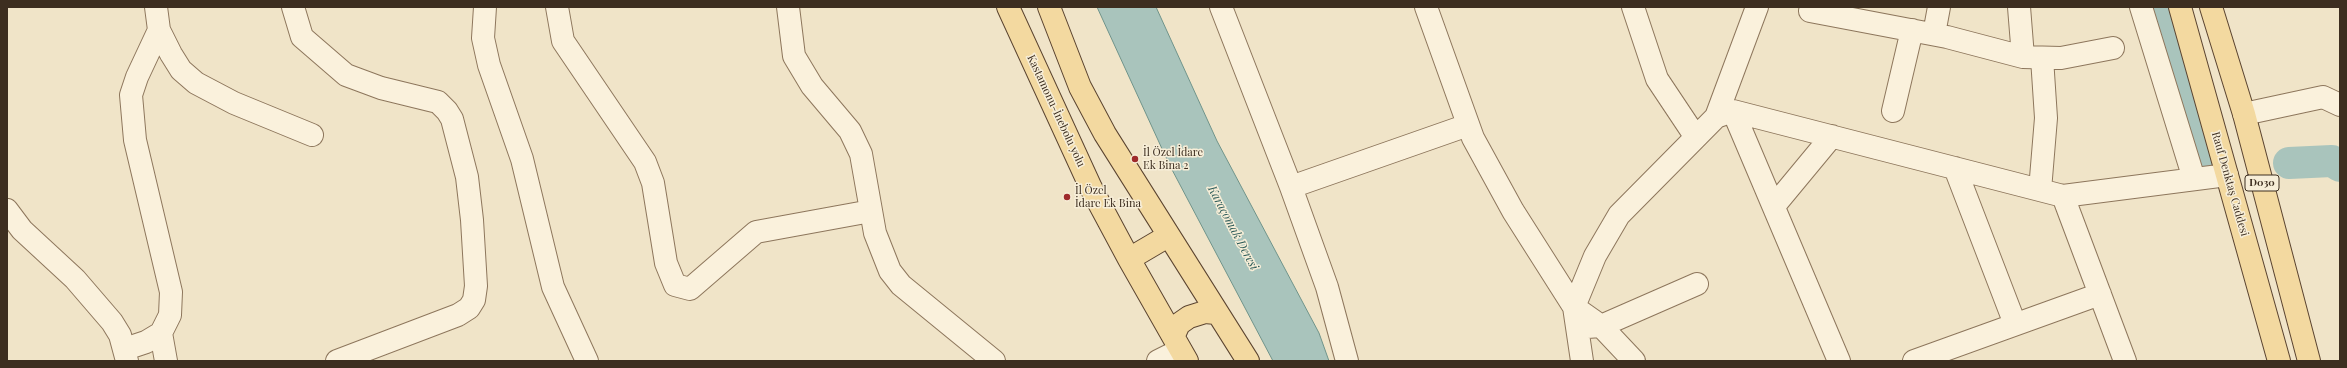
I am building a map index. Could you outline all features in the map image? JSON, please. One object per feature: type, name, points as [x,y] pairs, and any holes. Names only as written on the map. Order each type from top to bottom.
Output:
[{"type":"main road","name":"Kastamonu-İnebolu yolu","points":[[1008,7],[1091,188],[1180,349]]},
{"type":"main road","points":[[1048,7],[1080,87],[1104,134],[1216,313],[1248,361]]},
{"type":"main road","name":"Rauf Denktaş Caddesi","points":[[2180,7],[2279,361]]},
{"type":"main road","name":"D030","points":[[2211,7],[2244,114],[2309,361]]},
{"type":"main road","points":[[1129,259],[1168,236]]},
{"type":"main road","points":[[1180,349],[1179,324],[1189,317],[1205,312],[1216,313]]},
{"type":"street","points":[[156,7],[159,30],[181,70],[196,83],[234,103],[312,134]]},
{"type":"street","points":[[292,7],[302,37],[346,75],[381,88],[438,102],[447,110],[452,119],[467,177],[472,220],[476,286],[471,304],[458,315],[337,361]]},
{"type":"street","points":[[485,7],[483,38],[489,65],[522,159],[553,287],[587,361]]},
{"type":"street","points":[[557,7],[562,41],[645,162],[653,183],[666,263],[675,285],[690,289],[756,232],[871,211]]},
{"type":"street","points":[[788,7],[794,56],[812,86],[850,131],[861,154],[877,240],[890,271],[901,285],[994,361]]},
{"type":"street","points":[[1221,7],[1291,186],[1327,287],[1348,361]]},
{"type":"street","points":[[1426,7],[1473,138],[1513,210],[1574,307],[1600,326],[1634,361]]},
{"type":"street","points":[[1633,7],[1657,79],[1695,136]]},
{"type":"street","points":[[1582,361],[1574,307],[1595,256],[1619,215],[1695,136],[1724,114],[1757,7]]},
{"type":"street","points":[[1934,34],[1938,7]]},
{"type":"street","points":[[2019,7],[2033,57],[2046,118],[2040,190]]},
{"type":"street","points":[[2141,7],[2194,179]]},
{"type":"street","points":[[1810,10],[1934,34],[2033,57],[2061,58],[2113,48]]},
{"type":"street","points":[[7,210],[22,230],[75,279],[112,322],[120,335],[126,355],[161,333],[170,315],[171,292],[135,140],[132,95],[137,76],[159,30]]},
{"type":"street","points":[[1893,111],[1912,30]]},
{"type":"street","points":[[2244,114],[2323,97],[2340,105]]},
{"type":"street","points":[[1724,114],[1832,136],[2063,196],[2227,175]]},
{"type":"street","points":[[1724,114],[1774,206],[1839,361]]},
{"type":"street","points":[[1291,186],[1468,125]]},
{"type":"street","points":[[1774,206],[1832,136]]},
{"type":"street","points":[[1955,168],[2015,324]]},
{"type":"street","points":[[2063,196],[2125,361]]},
{"type":"street","points":[[1577,329],[1600,326],[1697,284]]},
{"type":"street","points":[[1914,361],[2100,294]]},
{"type":"street","points":[[161,333],[166,361]]},
{"type":"street","points":[[1158,361],[1180,349]]},
{"type":"water","name":"Karaçomak Deresi","points":[[1097,7],[1156,7],[1217,141],[1319,333],[1329,361],[1273,361],[1169,164]]},
{"type":"waterway","points":[[2157,7],[2201,160]]},
{"type":"waterway","points":[[2289,163],[2332,161],[2340,166]]},
{"type":"place","name":"İl Özel İdare Ek Bina 2","points":[[1135,159]]},
{"type":"place","name":"İl Özel İdare Ek Bina","points":[[1067,197]]}]
